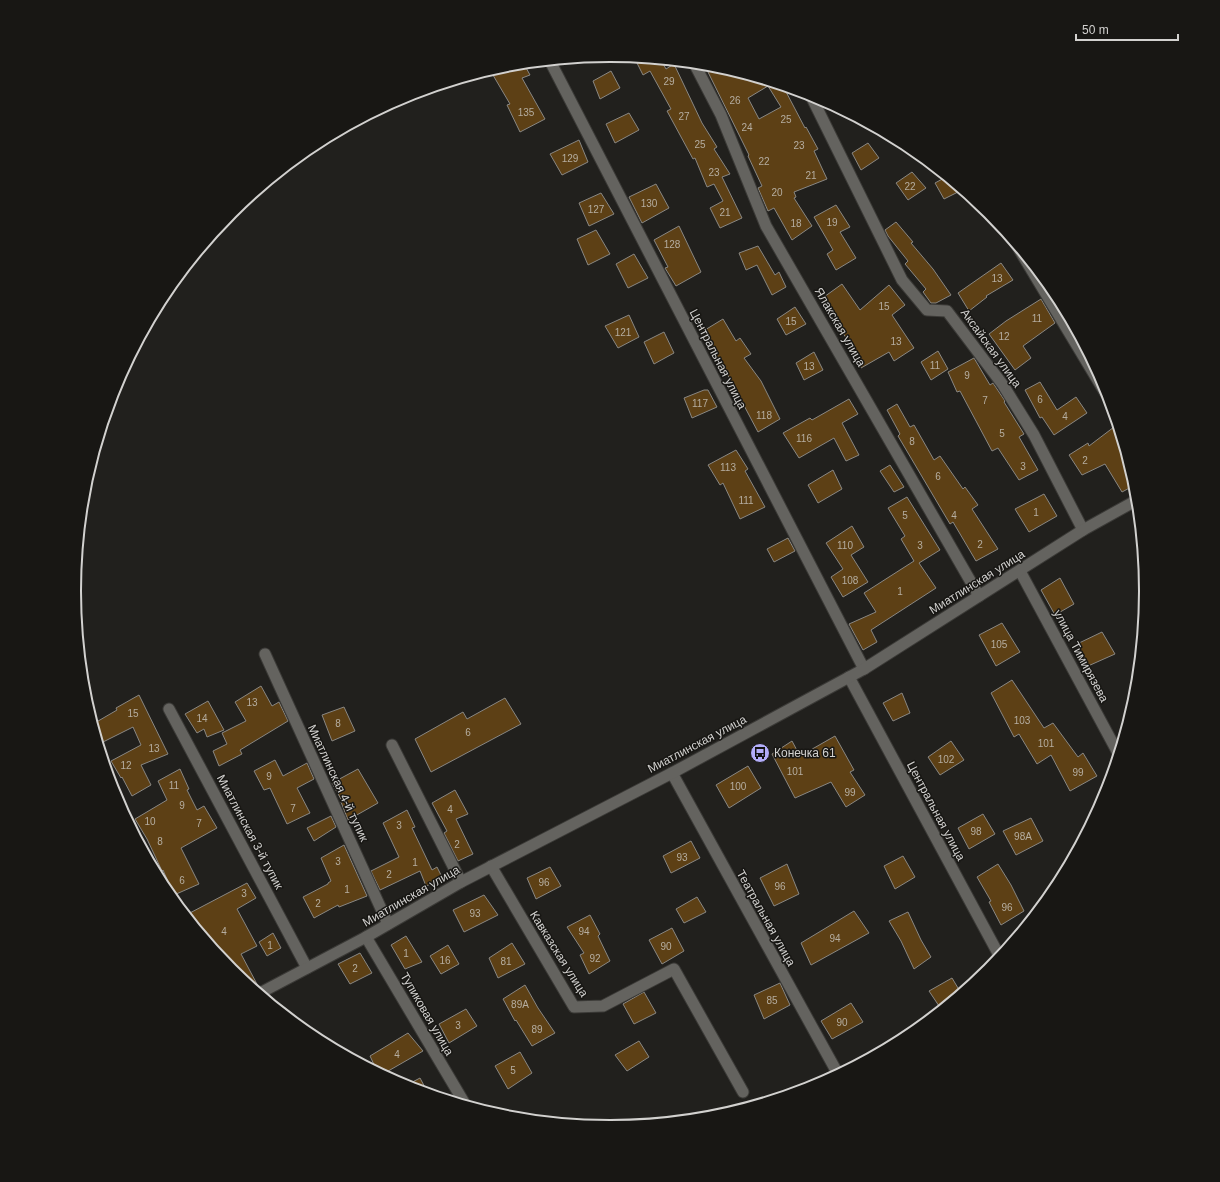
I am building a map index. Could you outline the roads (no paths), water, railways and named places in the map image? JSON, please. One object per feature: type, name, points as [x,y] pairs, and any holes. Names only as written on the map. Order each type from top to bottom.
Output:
[{"type":"street","name":"Центральная улица","points":[[552,66],[864,669]]},
{"type":"street","name":"Ялакская улица","points":[[697,70],[721,115],[766,226],[979,596]]},
{"type":"street","name":"Аксайская улица","points":[[815,103],[902,280],[927,310],[947,311],[1003,385],[1034,435],[1083,530]]},
{"type":"street","points":[[1036,278],[1085,359]]},
{"type":"street","name":"Миатлинская улица","points":[[264,991],[366,937],[461,882],[672,774],[864,669],[1083,530],[1131,503]]},
{"type":"street","name":"улица Тимирязева","points":[[1020,571],[1115,748]]},
{"type":"street","name":"Миатлинская 4-й тупик","points":[[265,654],[388,924]]},
{"type":"street","name":"Центральная улица","points":[[849,677],[997,951]]},
{"type":"street","name":"Миатлинская 3-й тупик","points":[[169,709],[307,968]]},
{"type":"street","points":[[392,745],[461,882]]},
{"type":"street","name":"Театральная улица","points":[[672,774],[835,1069]]},
{"type":"street","name":"Кавказская улица","points":[[491,866],[574,1007],[603,1006],[674,969],[743,1092]]},
{"type":"street","name":"Тупиковая улица","points":[[366,937],[462,1099]]},
{"type":"place","name":"Конечка 61","points":[[760,753]]}]
